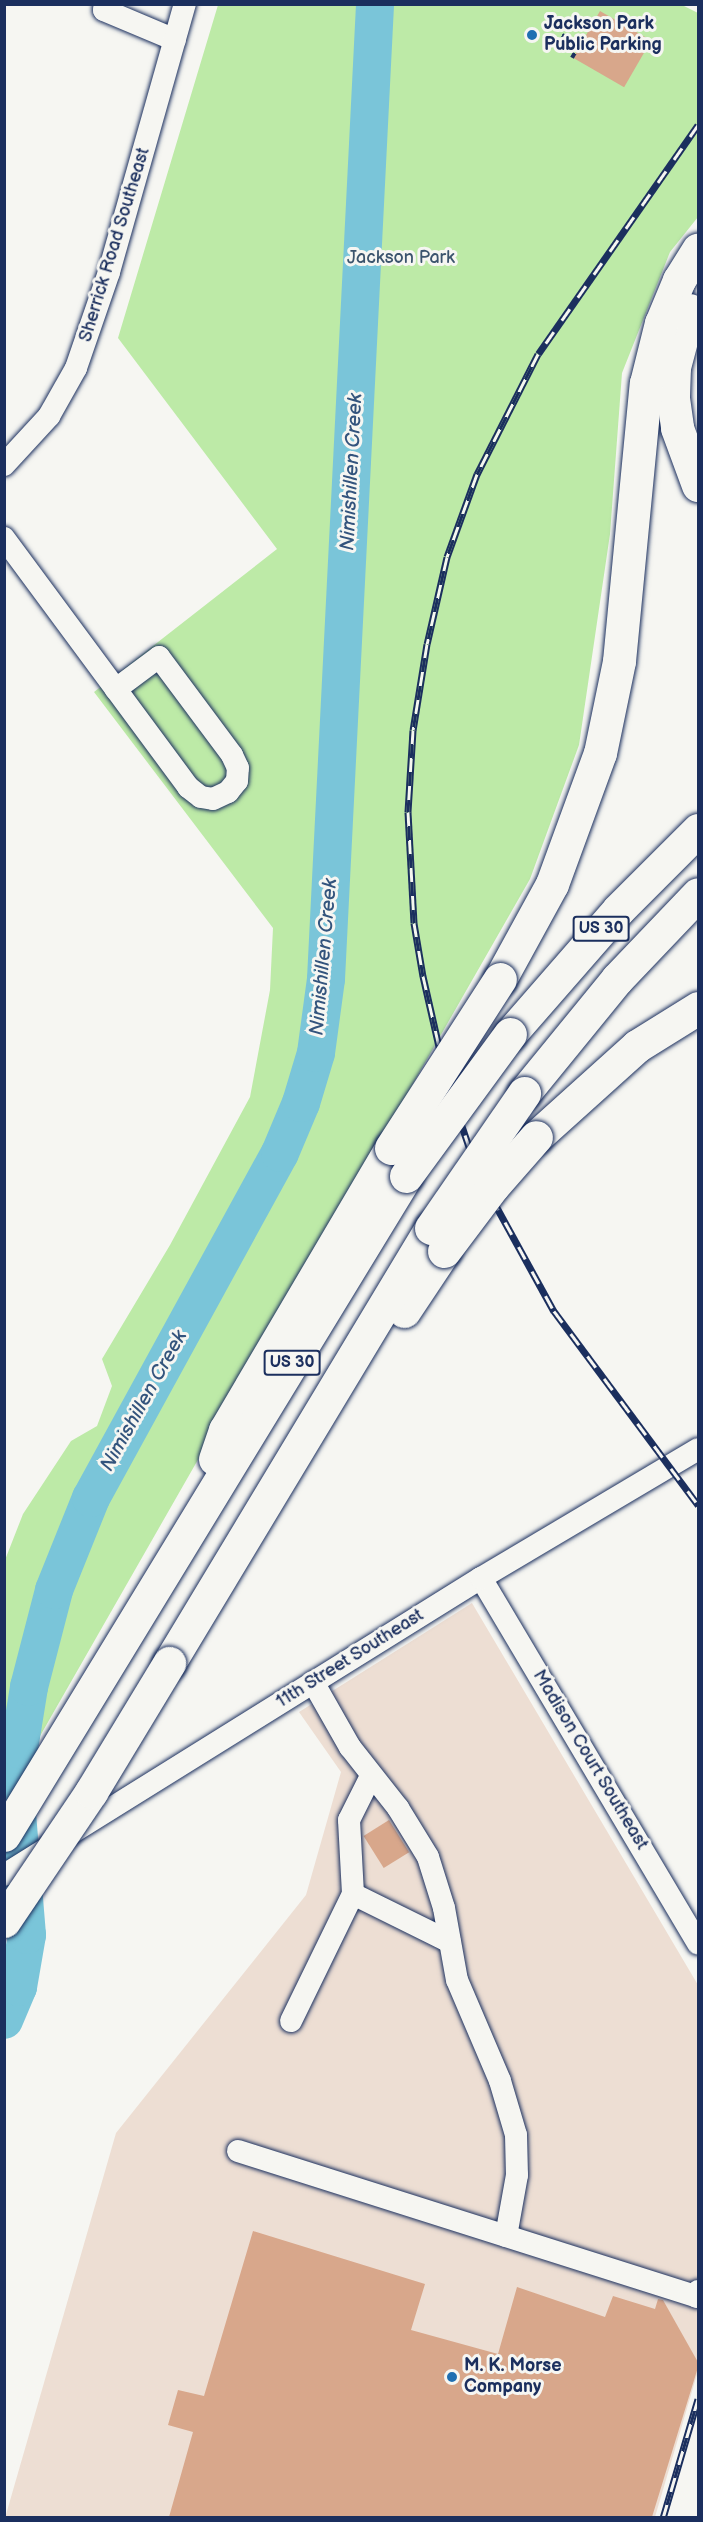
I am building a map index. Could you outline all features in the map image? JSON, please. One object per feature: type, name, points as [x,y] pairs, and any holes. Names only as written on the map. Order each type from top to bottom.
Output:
[{"type":"highway","points":[[399,1162],[500,980],[570,841],[600,753],[620,651],[648,373],[661,323],[679,280],[699,249]]},
{"type":"highway","points":[[699,290],[680,336],[673,398],[682,448],[699,485]]},
{"type":"highway","name":"US 30","points":[[4,1835],[128,1639],[399,1162],[618,910],[699,830]]},
{"type":"highway","name":"US 30","points":[[4,1921],[91,1792],[216,1585],[438,1239],[524,1094],[617,978],[699,894]]},
{"type":"highway","points":[[438,1239],[536,1137],[637,1046],[699,1008]]},
{"type":"street","points":[[105,4],[104,10],[175,40]]},
{"type":"street","name":"Sherrick Road Southeast","points":[[4,465],[49,416],[76,368],[109,272],[185,4]]},
{"type":"street","points":[[4,538],[188,787],[201,797],[213,799],[228,792],[237,781],[238,768],[232,755],[159,657],[116,688]]},
{"type":"street","name":"11th Street Southeast","points":[[4,1875],[481,1578],[699,1449]]},
{"type":"street","name":"Madison Court Southeast","points":[[481,1578],[699,1943]]},
{"type":"street","points":[[313,1682],[371,1776],[398,1808],[428,1857],[450,1942],[457,1980],[500,2081],[516,2135],[518,2175],[506,2236]]},
{"type":"street","points":[[291,2021],[353,1894],[349,1820],[371,1776]]},
{"type":"street","points":[[353,1894],[450,1942]]},
{"type":"street","points":[[238,2151],[696,2297],[699,2291]]},
{"type":"path","points":[[562,35],[580,44],[572,58]]},
{"type":"shaded area","points":[[472,1603],[698,1985],[698,2371],[655,2517],[5,2518],[116,2133],[306,1895],[341,1772],[299,1712]]},
{"type":"green space","name":"Jackson Park","points":[[218,5],[682,5],[698,13],[698,217],[670,252],[622,373],[610,534],[579,745],[530,879],[36,1743],[5,1786],[5,1560],[23,1514],[71,1441],[97,1426],[112,1386],[102,1359],[170,1245],[250,1097],[270,990],[273,928],[94,692],[277,549],[118,338]]},
{"type":"building","points":[[600,11],[651,40],[624,87],[573,58]]},
{"type":"building","points":[[389,1820],[409,1852],[384,1868],[364,1836]]},
{"type":"building","name":"M. K. Morse Company","points":[[253,2231],[425,2284],[411,2330],[498,2354],[517,2287],[605,2317],[613,2296],[655,2309],[658,2299],[663,2300],[699,2364],[652,2517],[169,2517],[193,2432],[168,2425],[178,2390],[204,2396]]},
{"type":"waterway","name":"Nimishillen Creek","points":[[4,2020],[18,1987],[27,1935],[16,1802],[19,1749],[29,1687],[54,1590],[91,1498],[280,1153],[301,1103],[316,1053],[326,979],[375,4]]},
{"type":"railway","points":[[698,125],[538,354],[477,474],[447,557],[427,644],[413,730],[408,812],[414,923],[423,976],[447,1082],[478,1173],[554,1311],[698,1505]]},
{"type":"railway","points":[[663,2518],[698,2399]]},
{"type":"place","name":"Jackson Park Public Parking","points":[[532,35]]},
{"type":"place","name":"M. K. Morse Company","points":[[452,2377]]}]
